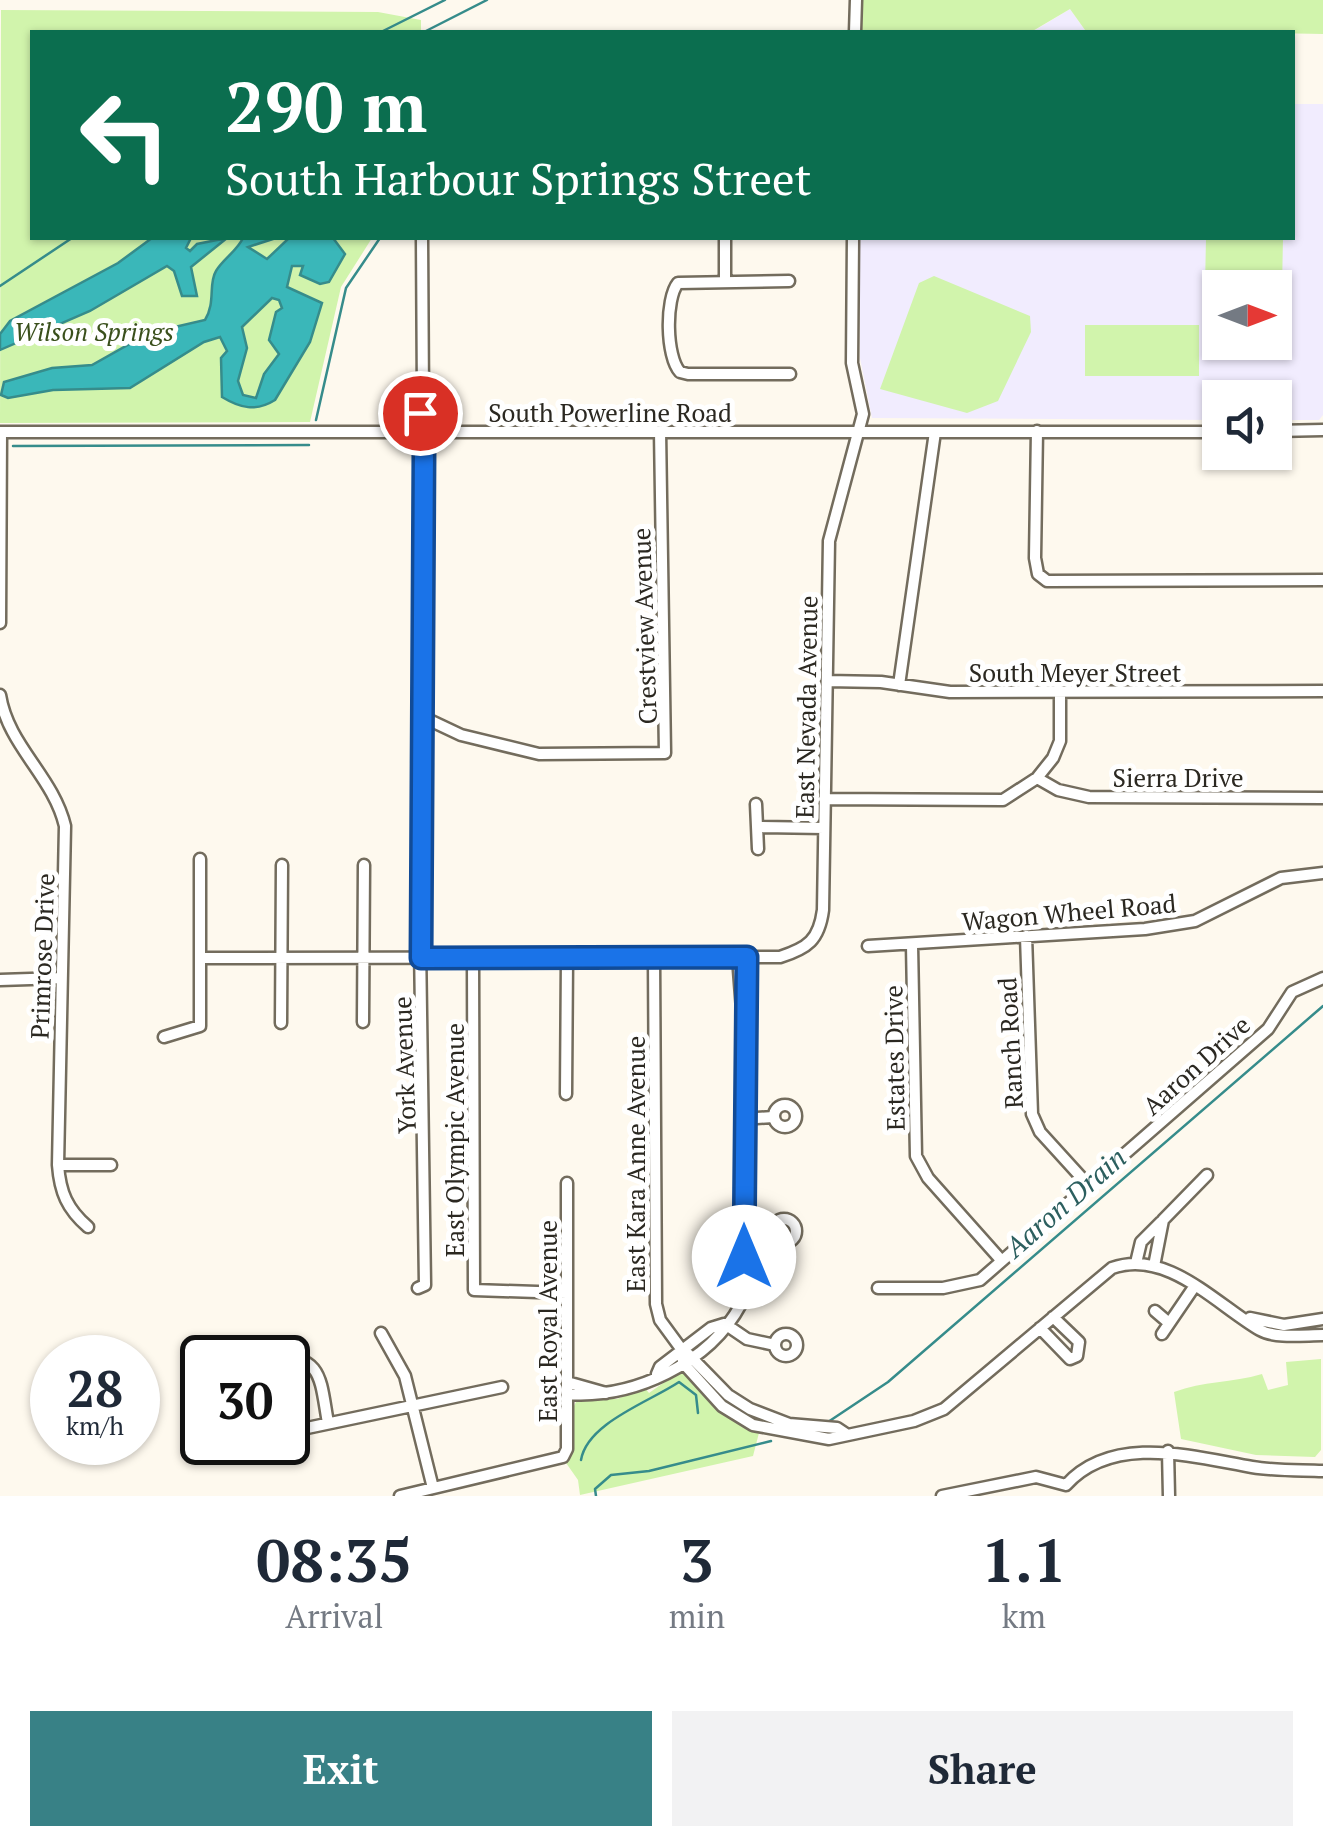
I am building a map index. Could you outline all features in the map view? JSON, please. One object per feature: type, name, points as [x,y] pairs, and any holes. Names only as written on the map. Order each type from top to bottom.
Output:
[{"type":"street","points":[[855,30],[856,0]]},
{"type":"street","name":"York Avenue","points":[[418,1288],[426,1285],[427,1176],[421,958],[425,718],[424,448],[420,432],[422,240]]},
{"type":"street","points":[[725,240],[725,280]]},
{"type":"street","points":[[852,240],[852,363],[861,399],[862,432]]},
{"type":"street","points":[[789,280],[678,283],[672,295],[672,360],[680,372],[790,374]]},
{"type":"street","points":[[1292,431],[1323,430]]},
{"type":"street","name":"Crestview Avenue","points":[[425,718],[460,735],[539,754],[664,753],[660,431]]},
{"type":"street","points":[[1036,431],[1035,558],[1038,574],[1047,581],[1323,580]]},
{"type":"street","points":[[0,432],[0,623]]},
{"type":"street","name":"South Powerline Road","points":[[0,432],[1202,432]]},
{"type":"street","name":"East Nevada Avenue","points":[[742,957],[774,957],[804,949],[820,929],[829,541],[835,506],[862,432]]},
{"type":"street","points":[[899,684],[935,432]]},
{"type":"street","name":"South Meyer Street","points":[[827,681],[899,684],[920,691],[1323,691]]},
{"type":"street","points":[[824,799],[1003,800],[1036,778],[1054,758],[1060,741],[1060,692]]},
{"type":"street","name":"Primrose Drive","points":[[0,694],[9,726],[49,782],[65,826],[58,1165],[60,1187],[69,1207],[88,1226]]},
{"type":"street","name":"Sierra Drive","points":[[1036,778],[1058,790],[1088,797],[1323,798]]},
{"type":"street","points":[[756,804],[758,849]]},
{"type":"street","points":[[757,827],[824,828]]},
{"type":"street","points":[[164,1037],[200,1026],[200,858]]},
{"type":"street","points":[[281,1024],[282,865]]},
{"type":"street","points":[[362,1022],[364,865]]},
{"type":"street","name":"Wagon Wheel Road","points":[[868,946],[1196,921],[1281,878],[1323,872]]},
{"type":"street","name":"Ranch Road","points":[[1026,936],[1032,1114],[1040,1132],[1090,1187]]},
{"type":"street","name":"Estates Drive","points":[[912,945],[916,1156],[928,1178],[1001,1260]]},
{"type":"street","points":[[200,958],[742,957],[742,1304],[688,1360],[639,1386],[606,1394],[567,1388]]},
{"type":"street","name":"East Olympic Avenue","points":[[473,958],[474,1290],[566,1293]]},
{"type":"street","points":[[566,1094],[567,958]]},
{"type":"street","name":"East Kara Anne Avenue","points":[[654,958],[656,1304],[660,1320],[688,1360]]},
{"type":"street","points":[[0,980],[60,978]]},
{"type":"street","name":"Aaron Drive","points":[[884,1289],[966,1286],[980,1280],[1268,1029],[1292,992],[1323,978]]},
{"type":"street","points":[[743,1118],[773,1116]]},
{"type":"street","points":[[58,1165],[111,1165]]},
{"type":"street","points":[[1136,1262],[1141,1242],[1206,1175]]},
{"type":"street","name":"East Royal Avenue","points":[[432,1488],[564,1458],[566,1184]]},
{"type":"street","points":[[1154,1266],[1163,1220]]},
{"type":"street","points":[[744,1230],[772,1230]]},
{"type":"street","points":[[688,1360],[722,1406],[753,1425],[829,1439],[914,1421],[944,1409],[1112,1268],[1136,1262],[1154,1266],[1194,1287],[1271,1334],[1323,1335]]},
{"type":"street","points":[[1162,1334],[1194,1287]]},
{"type":"street","points":[[1155,1312],[1169,1323]]},
{"type":"street","points":[[1242,1316],[1284,1324],[1323,1319]]},
{"type":"street","points":[[1040,1328],[1064,1355],[1070,1359],[1078,1356],[1078,1342],[1053,1317]]},
{"type":"street","points":[[657,1374],[710,1328],[725,1324],[747,1339],[775,1345]]},
{"type":"street","points":[[381,1333],[400,1361],[432,1488],[400,1496]]},
{"type":"street","points":[[310,1364],[317,1370],[328,1423]]},
{"type":"street","points":[[310,1427],[502,1387]]},
{"type":"street","points":[[942,1496],[981,1492],[1036,1477],[1050,1477],[1069,1490],[1084,1468],[1168,1452],[1256,1468],[1323,1470]]},
{"type":"street","points":[[1168,1452],[1169,1496]]},
{"type":"shaded area","points":[[1070,9],[1085,30],[1035,30]]},
{"type":"shaded area","points":[[1295,104],[1323,104],[1323,415],[1319,420],[1292,420],[1292,380],[1202,380],[1202,420],[872,418],[860,358],[860,240],[1295,240]]},
{"type":"green space","points":[[862,0],[1323,0],[1323,34],[1295,34],[1295,30],[1085,30],[1070,9],[1034,30],[862,30]]},
{"type":"green space","name":"Wilson Springs","points":[[1,10],[378,12],[421,20],[421,30],[30,30],[30,240],[371,240],[341,287],[310,422],[0,423]]},
{"type":"green space","points":[[1206,240],[1283,240],[1282,270],[1205,270]]},
{"type":"green space","points":[[934,276],[1030,316],[1031,332],[998,401],[967,413],[880,389],[919,283]]},
{"type":"green space","points":[[1085,325],[1199,325],[1199,376],[1085,376]]},
{"type":"green space","points":[[1321,1359],[1321,1450],[1315,1457],[1256,1455],[1181,1439],[1174,1392],[1262,1374],[1268,1390],[1288,1385],[1286,1362]]},
{"type":"green space","points":[[678,1367],[760,1429],[753,1456],[580,1495],[578,1480],[564,1460],[571,1445],[572,1413],[578,1399],[617,1399],[645,1388],[649,1393]]},
{"type":"water","points":[[149,240],[190,240],[186,248],[190,251],[197,244],[225,240],[191,267],[197,296],[182,296],[174,271],[167,266],[90,311],[0,350],[0,334],[10,321],[118,263]]},
{"type":"water","points":[[242,240],[270,240],[248,247],[267,259],[287,240],[334,240],[345,254],[329,282],[320,284],[300,275],[303,266],[292,266],[287,287],[322,303],[310,342],[275,400],[248,407],[222,397],[221,358],[227,351],[220,337],[204,342],[130,388],[53,390],[8,398],[1,395],[4,382],[52,368],[92,365],[149,333],[205,320],[216,271]],"holes":[[[272,298],[279,300],[282,308],[276,312],[269,340],[279,354],[264,374],[256,398],[243,395],[238,381],[247,348],[242,327]]]},
{"type":"waterway","points":[[385,30],[445,0]]},
{"type":"waterway","points":[[428,30],[487,0]]},
{"type":"waterway","points":[[0,286],[69,240]]},
{"type":"waterway","points":[[316,420],[346,288],[379,240]]},
{"type":"waterway","points":[[13,446],[309,445]]},
{"type":"waterway","name":"Aaron Drain","points":[[828,1422],[888,1382],[1323,1006]]},
{"type":"waterway","points":[[581,1460],[586,1447],[607,1424],[679,1382],[696,1395],[698,1413]]},
{"type":"waterway","name":"Aaron Drain","points":[[596,1496],[595,1489],[611,1475],[649,1471],[771,1441]]},
{"type":"route","points":[[420,413],[424,448],[425,718],[421,958],[747,957],[743,1011],[744,1257]]}]
